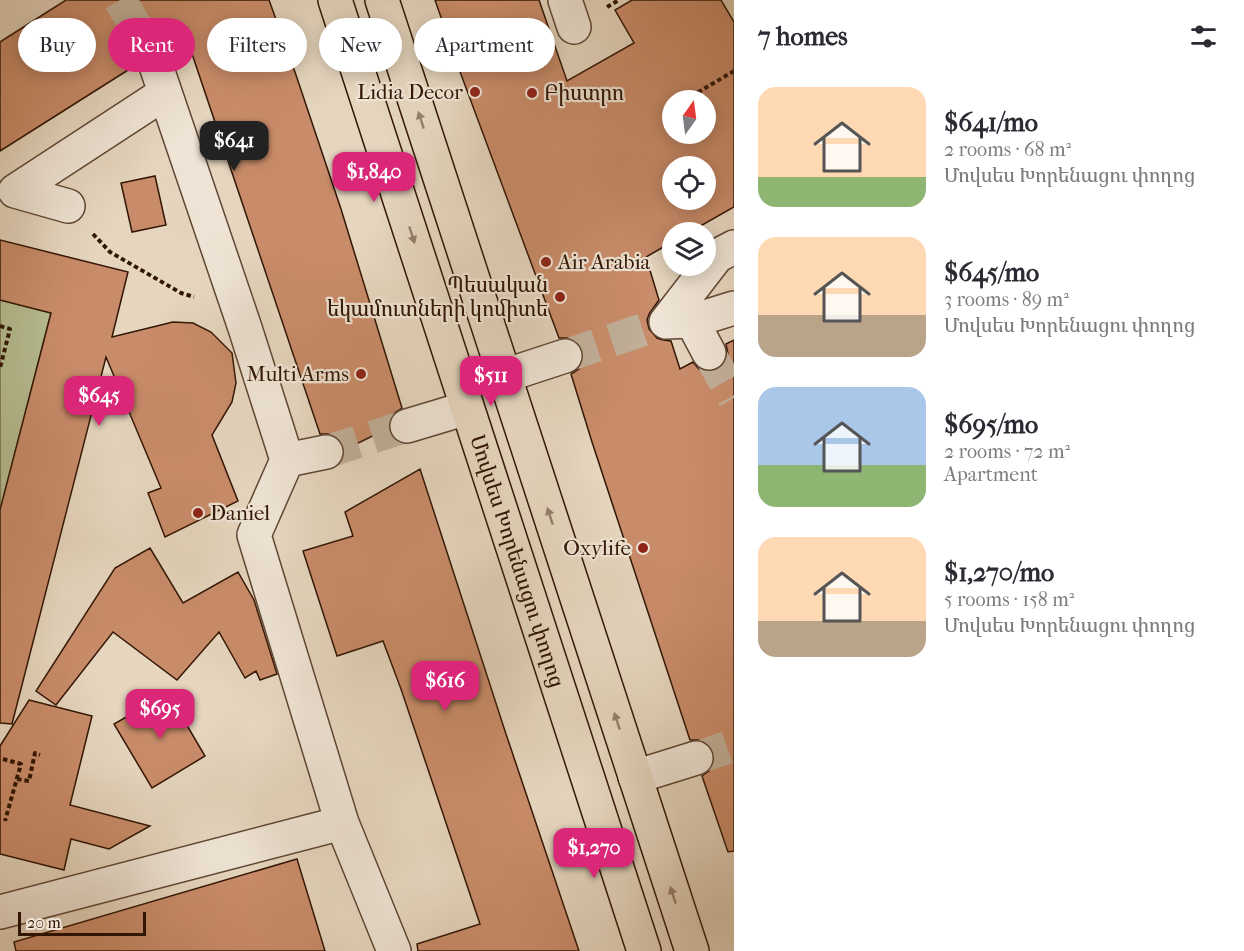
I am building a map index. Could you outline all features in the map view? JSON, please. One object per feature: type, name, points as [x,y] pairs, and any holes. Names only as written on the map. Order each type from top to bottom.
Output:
[{"type":"main road","name":"Մովսես Խորենացու փողոց","points":[[335,0],[644,951]]},
{"type":"main road","points":[[382,0],[692,951]]},
{"type":"main road","points":[[464,398],[504,376]]},
{"type":"lane","points":[[158,72],[287,460],[254,535],[342,823],[394,951]]},
{"type":"lane","points":[[68,206],[15,191],[165,93]]},
{"type":"lane","points":[[734,247],[717,256],[666,322],[692,321],[734,309]]},
{"type":"lane","points":[[692,321],[709,353]]},
{"type":"lane","points":[[504,376],[565,356]]},
{"type":"lane","points":[[407,426],[464,398]]},
{"type":"lane","points":[[287,460],[326,452]]},
{"type":"lane","points":[[635,777],[696,758]]},
{"type":"lane","points":[[0,912],[342,823]]},
{"type":"path","points":[[702,90],[734,71]]},
{"type":"path","points":[[68,206],[110,252],[182,293],[240,313]]},
{"type":"path","points":[[0,326],[10,329],[0,368]]},
{"type":"path","points":[[17,779],[29,781],[35,753],[40,755]]},
{"type":"path","points":[[3,759],[21,764],[5,821]]},
{"type":"green space","points":[[0,300],[51,313],[0,510]]},
{"type":"building","points":[[66,0],[269,0],[275,18],[207,18],[207,72],[295,72],[341,209],[402,408],[393,414],[389,421],[389,428],[344,450],[340,439],[331,434],[320,434],[195,63],[195,18],[108,18],[108,72],[125,72],[0,151],[0,42],[18,31],[18,72],[96,72],[96,18],[38,18]]},
{"type":"building","points":[[435,0],[539,0],[545,18],[441,18]]},
{"type":"building","points":[[632,0],[721,0],[734,22],[734,207],[708,222],[662,222],[662,248],[646,257],[659,300],[649,314],[647,320],[649,329],[657,338],[671,341],[680,369],[693,362],[699,369],[708,372],[718,369],[725,363],[728,354],[726,344],[734,340],[734,851],[728,852],[702,776],[714,763],[714,752],[708,744],[701,740],[690,740],[571,374],[579,369],[583,360],[583,350],[577,342],[569,338],[559,338],[460,72],[555,72],[555,46],[567,81],[634,43],[615,10]]},
{"type":"building","points":[[155,176],[166,225],[132,232],[121,183]]},
{"type":"building","points":[[0,240],[128,272],[112,337],[173,322],[193,323],[211,332],[232,353],[236,383],[232,402],[212,435],[238,501],[165,537],[148,493],[161,488],[106,357],[12,724],[0,723],[0,510],[51,313],[0,300]]},
{"type":"building","points":[[420,469],[579,951],[418,951],[417,944],[480,924],[383,641],[337,656],[303,551],[353,536],[345,512]]},
{"type":"building","points":[[150,548],[183,603],[238,572],[254,600],[277,674],[260,680],[256,671],[245,678],[219,632],[177,680],[113,632],[56,705],[36,691],[115,568]]},
{"type":"building","points":[[168,693],[205,756],[152,788],[114,724]]},
{"type":"building","points":[[29,700],[92,716],[70,805],[150,826],[109,849],[71,839],[64,870],[0,854],[0,746]]},
{"type":"building","points":[[297,859],[325,951],[16,951],[14,942]]},
{"type":"tunnel","points":[[120,0],[131,18]]},
{"type":"tunnel","points":[[565,356],[666,322]]},
{"type":"tunnel","points":[[709,353],[734,398]]},
{"type":"tunnel","points":[[326,452],[407,426]]},
{"type":"tunnel","points":[[696,758],[734,745]]},
{"type":"place","name":"Lidia Decor","points":[[475,92]]},
{"type":"place","name":"Բիստրո","points":[[532,93]]},
{"type":"place","name":"Air Arabia","points":[[546,262]]},
{"type":"place","name":"Պեսական եկամուտների կոմիտե","points":[[560,297]]},
{"type":"place","name":"Multi Arms","points":[[361,374]]},
{"type":"place","name":"Daniel","points":[[198,513]]},
{"type":"place","name":"Oxylife","points":[[643,548]]}]
